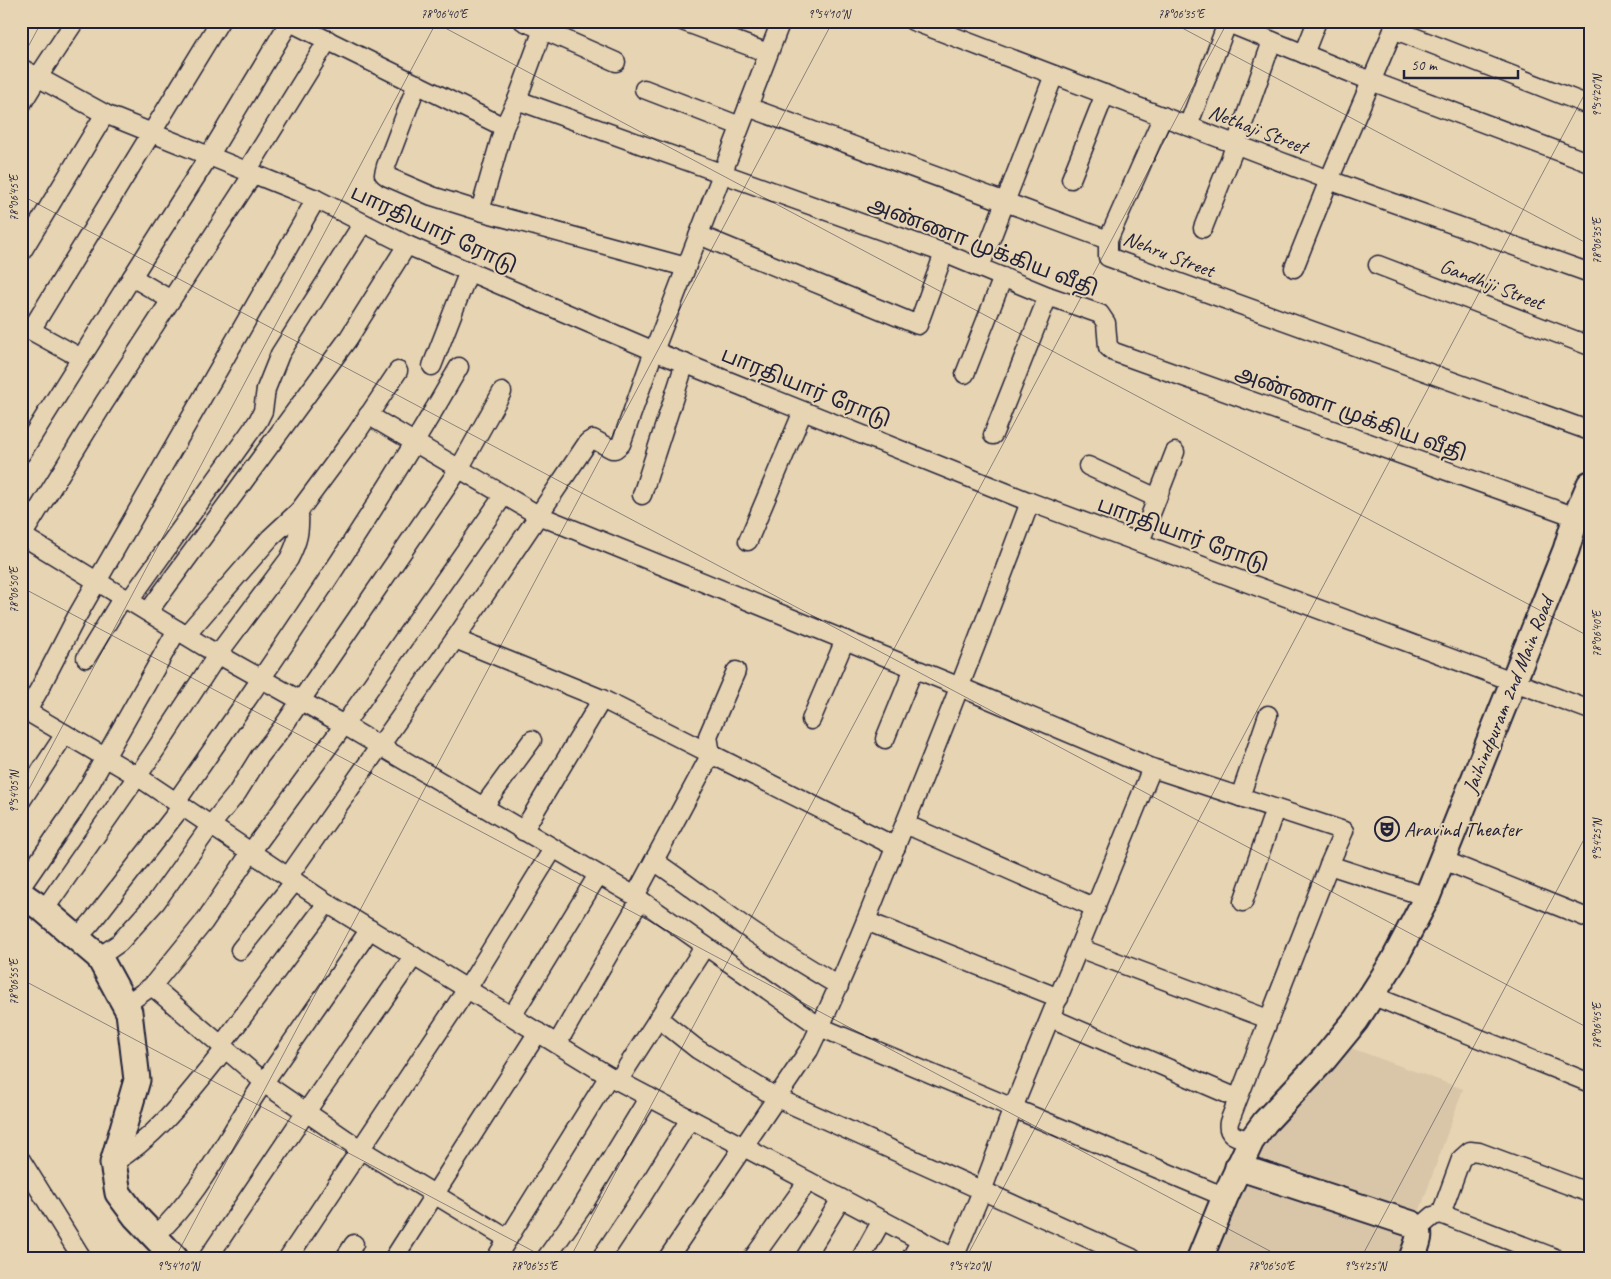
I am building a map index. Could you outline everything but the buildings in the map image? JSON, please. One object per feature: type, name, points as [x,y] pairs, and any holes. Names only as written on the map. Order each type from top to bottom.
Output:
[{"type":"street","points":[[21,105],[75,21]]},
{"type":"street","points":[[81,358],[26,327],[151,133],[220,21]]},
{"type":"street","points":[[523,21],[544,26],[616,62]]},
{"type":"street","points":[[682,21],[768,53]]},
{"type":"street","points":[[240,950],[291,879],[590,440],[596,440],[612,449],[618,448],[781,21]]},
{"type":"street","name":"Nethaji Street","points":[[913,21],[1329,180],[1590,273]]},
{"type":"street","points":[[1304,54],[1317,21]]},
{"type":"street","points":[[21,454],[209,156],[290,22],[504,127]]},
{"type":"street","points":[[1188,126],[1226,22],[1371,81],[1590,163]]},
{"type":"street","points":[[1294,268],[1395,25],[1586,104]]},
{"type":"street","points":[[480,211],[504,127],[517,100],[544,26]]},
{"type":"street","points":[[328,40],[250,172],[22,536],[218,654],[344,725],[637,898],[820,1027],[1224,1196]]},
{"type":"street","points":[[1203,228],[1236,144],[1272,41]]},
{"type":"street","name":"பாரதியார் ரோடு","points":[[21,68],[105,114],[316,200],[407,245],[654,351],[1030,502],[1590,710]]},
{"type":"street","points":[[980,267],[1054,75]]},
{"type":"street","points":[[417,84],[386,166],[384,174],[388,177],[432,196],[480,211],[686,267]]},
{"type":"street","points":[[644,88],[740,126]]},
{"type":"street","points":[[1071,179],[1105,94]]},
{"type":"street","name":"அண்ணா முக்கிய வீதி","points":[[517,100],[944,253],[1048,296],[1100,314],[1106,323],[1108,347],[1114,352],[1583,519]]},
{"type":"street","name":"Nehru Street","points":[[748,107],[1108,240],[1108,257],[1590,431]]},
{"type":"street","points":[[21,253],[105,114]]},
{"type":"street","points":[[1108,240],[1163,116]]},
{"type":"street","points":[[316,200],[76,618],[40,688],[24,710],[137,776],[328,903],[613,1078],[954,1258],[1152,768]]},
{"type":"street","points":[[86,658],[126,599],[258,421],[263,411],[266,389],[280,354],[363,223]]},
{"type":"street","points":[[699,235],[918,325],[944,253]]},
{"type":"street","points":[[148,612],[348,339],[407,245]]},
{"type":"street","name":"Gandhiji Street","points":[[1378,265],[1590,346]]},
{"type":"street","points":[[432,366],[469,272]]},
{"type":"street","points":[[132,277],[171,300]]},
{"type":"street","points":[[966,374],[1003,277]]},
{"type":"street","points":[[992,435],[1048,296]]},
{"type":"street","points":[[642,494],[684,363]]},
{"type":"street","points":[[88,925],[179,804],[415,444],[459,367]]},
{"type":"street","points":[[398,372],[299,511],[270,538],[182,632],[137,700],[106,758],[71,814],[25,883],[52,899],[88,925],[109,950],[136,997],[223,1047],[264,1083],[360,1149],[508,1239]]},
{"type":"street","points":[[109,950],[156,902],[211,825],[237,793],[260,756],[282,728],[459,469],[502,392]]},
{"type":"street","points":[[748,542],[803,410]]},
{"type":"street","points":[[368,415],[538,515],[914,668],[1152,768],[1344,831],[1268,1019],[1229,1122],[1228,1130],[1230,1134],[1251,1141]]},
{"type":"street","points":[[1140,542],[1175,452]]},
{"type":"street","points":[[1088,466],[1157,498]]},
{"type":"street","name":"Jaihindpuram 2nd Main Road","points":[[1200,1258],[1224,1196],[1251,1141],[1356,1020],[1393,962],[1427,897],[1566,550],[1583,519],[1590,484]]},
{"type":"street","points":[[164,1227],[136,1217],[118,1193],[127,1154],[137,1080],[129,1012],[136,997],[204,922],[504,495]]},
{"type":"street","points":[[668,1258],[809,1050],[839,986],[896,847],[960,687],[1030,502]]},
{"type":"street","points":[[52,899],[218,654],[289,559],[300,531],[299,511]]},
{"type":"street","points":[[456,638],[602,699],[896,847]]},
{"type":"street","points":[[812,720],[845,640]]},
{"type":"street","points":[[885,739],[914,668]]},
{"type":"street","points":[[557,1044],[637,898],[654,861],[711,754],[708,736],[736,671]]},
{"type":"street","points":[[523,831],[602,699]]},
{"type":"street","points":[[1240,797],[1268,715]]},
{"type":"street","points":[[21,802],[65,734]]},
{"type":"street","points":[[483,807],[532,740]]},
{"type":"street","points":[[1243,902],[1275,809]]},
{"type":"street","points":[[905,824],[1096,908]]},
{"type":"street","points":[[288,1258],[467,989],[554,849]]},
{"type":"street","points":[[1443,860],[1590,919]]},
{"type":"street","points":[[654,861],[767,942],[839,986]]},
{"type":"street","points":[[1329,865],[1427,897]]},
{"type":"street","points":[[512,1016],[598,875]]},
{"type":"street","points":[[127,1154],[162,1124],[223,1047],[328,903]]},
{"type":"street","points":[[866,921],[1059,998]]},
{"type":"street","points":[[164,1227],[191,1197],[264,1083],[370,929]]},
{"type":"street","points":[[496,1258],[613,1078],[658,1018],[705,946]]},
{"type":"street","points":[[1079,948],[1268,1019]]},
{"type":"street","points":[[208,1258],[414,956]]},
{"type":"street","points":[[1371,995],[1590,1083]]},
{"type":"street","points":[[658,1018],[697,1049],[777,1098],[1132,1258]]},
{"type":"street","points":[[1051,1018],[1237,1098]]},
{"type":"street","points":[[394,1258],[538,1032]]},
{"type":"street","points":[[546,1258],[582,1207],[649,1097]]},
{"type":"street","points":[[601,1258],[690,1119]]},
{"type":"street","points":[[1441,1214],[1460,1159],[1470,1151],[1479,1152],[1590,1193]]},
{"type":"street","points":[[21,1160],[82,1258]]},
{"type":"street","points":[[1238,1167],[1412,1224],[1420,1233],[1412,1258]]},
{"type":"street","points":[[753,1258],[808,1181]]},
{"type":"street","points":[[805,1258],[841,1199]]},
{"type":"street","points":[[1418,1229],[1433,1216],[1441,1214],[1555,1258]]},
{"type":"street","points":[[861,1258],[882,1220]]},
{"type":"street","points":[[164,1227],[175,1258]]},
{"type":"street","points":[[912,1258],[921,1240]]},
{"type":"shaded area","points":[[1351,1048],[1463,1089],[1403,1258],[1213,1258],[1231,1208],[1259,1150],[1275,1127]]},
{"type":"place","name":"Aravind Theater","points":[[1387,829]]}]
